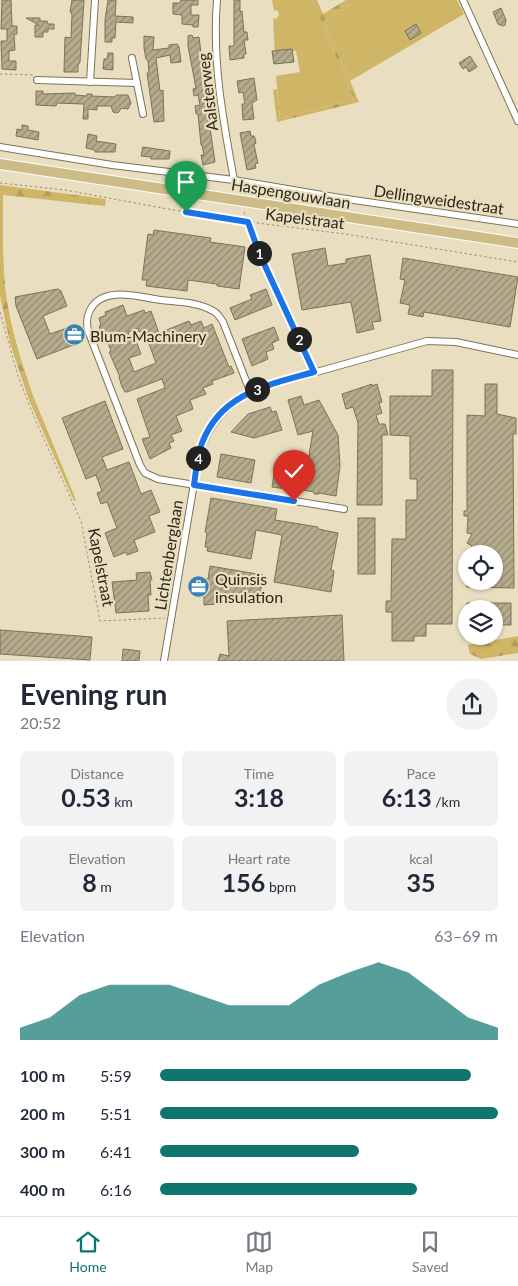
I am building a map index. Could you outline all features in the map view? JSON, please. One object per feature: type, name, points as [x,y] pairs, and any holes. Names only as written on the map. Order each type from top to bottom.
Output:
[{"type":"main road","name":"Haspengouwlaan","points":[[0,164],[518,243]]},
{"type":"street","points":[[90,82],[95,0]]},
{"type":"street","name":"Aalsterweg","points":[[217,0],[215,34],[218,70],[224,124],[234,180]]},
{"type":"street","points":[[463,0],[518,121]]},
{"type":"street","points":[[132,58],[143,114]]},
{"type":"street","points":[[37,80],[138,83]]},
{"type":"street","name":"Dellingweidestraat","points":[[0,146],[120,166],[234,180],[359,201],[518,224]]},
{"type":"street","points":[[250,391],[223,322],[218,314],[212,310],[198,305],[113,294],[103,297],[92,307],[87,327],[145,473],[158,479],[344,509]]},
{"type":"street","name":"Lichtenberglaan","points":[[164,661],[199,454],[208,431],[223,411],[250,391],[427,341],[456,342],[518,355]]},
{"type":"path","points":[[0,74],[33,74],[37,80]]},
{"type":"path","name":"Kapelstraat","points":[[0,183],[74,192],[248,222],[345,234],[518,262]]},
{"type":"path","points":[[244,212],[260,255],[314,372]]},
{"type":"path","name":"Kapelstraat","points":[[0,312],[18,376],[34,417],[81,521],[100,621],[172,617]]},
{"type":"green space","points":[[272,0],[312,0],[354,100],[280,118],[276,76],[300,72],[296,51],[275,53],[273,19],[279,15],[278,11],[274,10]]},
{"type":"green space","points":[[312,0],[317,0],[323,14],[346,0],[358,0],[324,21],[359,102],[277,122],[273,90],[277,89],[280,118],[354,100]]},
{"type":"green space","points":[[358,0],[457,0],[464,14],[350,81],[324,21]]},
{"type":"green space","points":[[0,185],[106,199],[105,206],[3,195],[3,257],[6,294],[17,347],[34,398],[29,400],[10,343],[0,296]]},
{"type":"green space","points":[[34,398],[76,500],[74,501],[29,400]]},
{"type":"green space","points":[[518,636],[518,653],[481,659],[470,654],[468,645],[503,645],[503,639]]},
{"type":"building","points":[[2,0],[11,0],[12,26],[17,26],[17,34],[14,34],[15,50],[9,51],[9,61],[16,61],[16,70],[2,69],[1,41],[7,41],[7,29],[1,29]]},
{"type":"building","points":[[72,0],[84,0],[80,62],[78,72],[64,72],[65,37],[71,38],[72,14],[70,12]]},
{"type":"building","points":[[108,0],[116,0],[115,16],[133,17],[133,23],[116,22],[115,38],[112,38],[112,42],[105,42],[105,20]]},
{"type":"building","points":[[181,0],[198,0],[198,5],[191,5],[191,15],[199,15],[198,27],[182,24],[182,15],[173,14],[173,3],[180,3]]},
{"type":"building","points":[[234,0],[240,0],[244,32],[247,32],[248,40],[244,40],[246,54],[244,54],[244,58],[230,60],[229,46],[234,46]]},
{"type":"building","points":[[501,8],[506,20],[503,26],[498,24],[493,12]]},
{"type":"building","points":[[26,18],[40,18],[40,21],[54,24],[54,29],[48,29],[48,32],[43,32],[43,37],[35,37],[35,25],[39,25]]},
{"type":"building","points":[[416,24],[421,33],[410,40],[405,31]]},
{"type":"building","points":[[192,35],[193,38],[199,37],[207,94],[208,121],[215,162],[203,165],[201,155],[204,155],[201,145],[198,114],[196,114],[195,106],[200,105],[198,95],[194,96],[193,89],[196,88],[188,46],[188,36]]},
{"type":"building","points":[[144,36],[154,37],[153,50],[169,48],[169,45],[177,44],[179,47],[181,62],[171,63],[170,55],[156,58],[160,91],[163,90],[164,121],[154,122]]},
{"type":"building","points":[[292,49],[294,62],[274,64],[272,51]]},
{"type":"building","points":[[108,53],[113,53],[113,70],[103,69],[104,59],[107,59]]},
{"type":"building","points":[[470,56],[477,67],[469,72],[466,67],[463,69],[459,63]]},
{"type":"building","points":[[254,78],[257,100],[252,103],[254,119],[243,120],[242,104],[245,104],[243,92],[239,93],[237,81]]},
{"type":"building","points":[[36,91],[43,91],[43,94],[75,93],[75,95],[87,96],[87,94],[114,97],[117,95],[128,95],[131,103],[128,109],[121,108],[116,113],[113,112],[111,106],[97,106],[97,110],[88,109],[88,119],[83,119],[84,104],[57,103],[56,106],[36,105]]},
{"type":"building","points":[[22,125],[28,126],[28,130],[39,132],[38,140],[16,136],[17,129],[22,130]]},
{"type":"building","points":[[250,131],[251,136],[255,138],[256,143],[254,145],[258,163],[255,164],[256,168],[247,170],[240,133]]},
{"type":"building","points":[[88,134],[97,136],[96,141],[116,144],[115,152],[95,152],[95,150],[86,148]]},
{"type":"building","points":[[143,147],[170,151],[169,159],[151,159],[151,157],[141,156]]},
{"type":"building","points":[[154,230],[211,238],[210,242],[245,247],[239,289],[188,280],[187,291],[146,286],[147,280],[142,280],[148,234],[153,235]]},
{"type":"building","points":[[325,248],[328,266],[346,263],[346,259],[370,255],[381,321],[372,322],[374,329],[357,333],[351,302],[302,310],[292,254]]},
{"type":"building","points":[[403,258],[518,277],[510,327],[424,312],[423,317],[408,314],[410,305],[400,303],[405,280],[400,279]]},
{"type":"building","points":[[58,289],[61,291],[67,306],[43,316],[50,334],[75,325],[81,342],[37,359],[16,306],[15,297]]},
{"type":"building","points":[[266,289],[272,305],[235,320],[230,308],[252,299],[250,295]]},
{"type":"building","points":[[123,305],[127,316],[144,310],[145,313],[151,311],[159,333],[189,321],[191,325],[201,321],[204,328],[212,324],[229,367],[231,366],[234,373],[212,381],[213,384],[203,388],[206,394],[190,400],[193,409],[176,416],[182,431],[171,435],[174,441],[169,443],[171,448],[150,459],[142,439],[150,437],[137,399],[165,388],[162,379],[125,392],[109,352],[111,351],[107,340],[104,341],[99,326],[101,325],[99,318],[106,315],[105,312]],"holes":[[[138,328],[139,332],[144,330],[156,363],[134,372],[129,358],[141,354],[136,341],[132,343],[128,332]]]},
{"type":"building","points":[[274,327],[279,340],[272,343],[274,349],[266,352],[268,359],[252,366],[242,339]]},
{"type":"building","points":[[432,370],[453,370],[452,624],[426,624],[426,636],[414,636],[414,641],[392,641],[392,612],[386,612],[386,601],[391,601],[392,539],[406,539],[406,500],[417,500],[417,479],[410,479],[410,436],[390,435],[390,396],[432,396]]},
{"type":"building","points":[[372,384],[372,386],[377,384],[382,402],[379,403],[382,413],[376,415],[379,424],[385,424],[388,435],[382,435],[382,505],[357,505],[358,423],[353,407],[346,409],[342,394]]},
{"type":"building","points":[[485,384],[497,384],[497,414],[516,418],[516,434],[513,434],[514,588],[503,588],[503,545],[470,545],[467,543],[472,534],[467,533],[468,516],[464,516],[464,511],[467,511],[467,415],[485,416]]},
{"type":"building","points":[[301,396],[304,405],[319,400],[338,435],[340,466],[336,496],[314,494],[314,492],[303,490],[303,487],[288,485],[287,489],[272,487],[275,468],[306,473],[313,431],[298,435],[288,400]]},
{"type":"building","points":[[105,401],[123,449],[102,457],[107,470],[129,462],[141,494],[151,490],[160,512],[149,516],[155,532],[134,540],[138,551],[127,555],[126,552],[114,557],[105,533],[117,528],[107,502],[101,504],[97,493],[102,491],[96,475],[86,479],[62,418]]},
{"type":"building","points":[[270,407],[272,412],[276,411],[282,430],[254,438],[231,432],[248,414]]},
{"type":"building","points":[[221,454],[255,460],[251,483],[217,477]]},
{"type":"building","points":[[211,498],[277,509],[275,520],[318,527],[318,529],[338,533],[331,570],[334,571],[331,592],[274,582],[282,535],[256,530],[251,559],[207,551],[208,547],[205,547],[207,533],[205,532]]},
{"type":"building","points":[[358,518],[375,518],[375,574],[358,574]]},
{"type":"building","points":[[210,566],[263,575],[259,601],[204,605],[204,597],[197,595],[198,590],[196,590],[200,578],[208,579]]},
{"type":"building","points":[[150,572],[152,580],[150,580],[151,595],[148,595],[149,611],[116,613],[112,582],[137,580],[136,573]]},
{"type":"building","points":[[503,603],[511,603],[511,625],[503,625]]},
{"type":"building","points":[[342,615],[344,661],[218,661],[220,654],[229,656],[227,621]]},
{"type":"building","points":[[0,630],[92,637],[90,660],[0,654]]},
{"type":"building","points":[[123,649],[140,651],[139,661],[122,661]]},
{"type":"place","name":"Blum-Machinery","points":[[74,335]]},
{"type":"place","name":"Quinsis insulation","points":[[199,587]]},
{"type":"route","points":[[186,212],[248,222],[260,255],[314,372],[250,391],[223,411],[202,442],[194,485],[294,501]]}]
